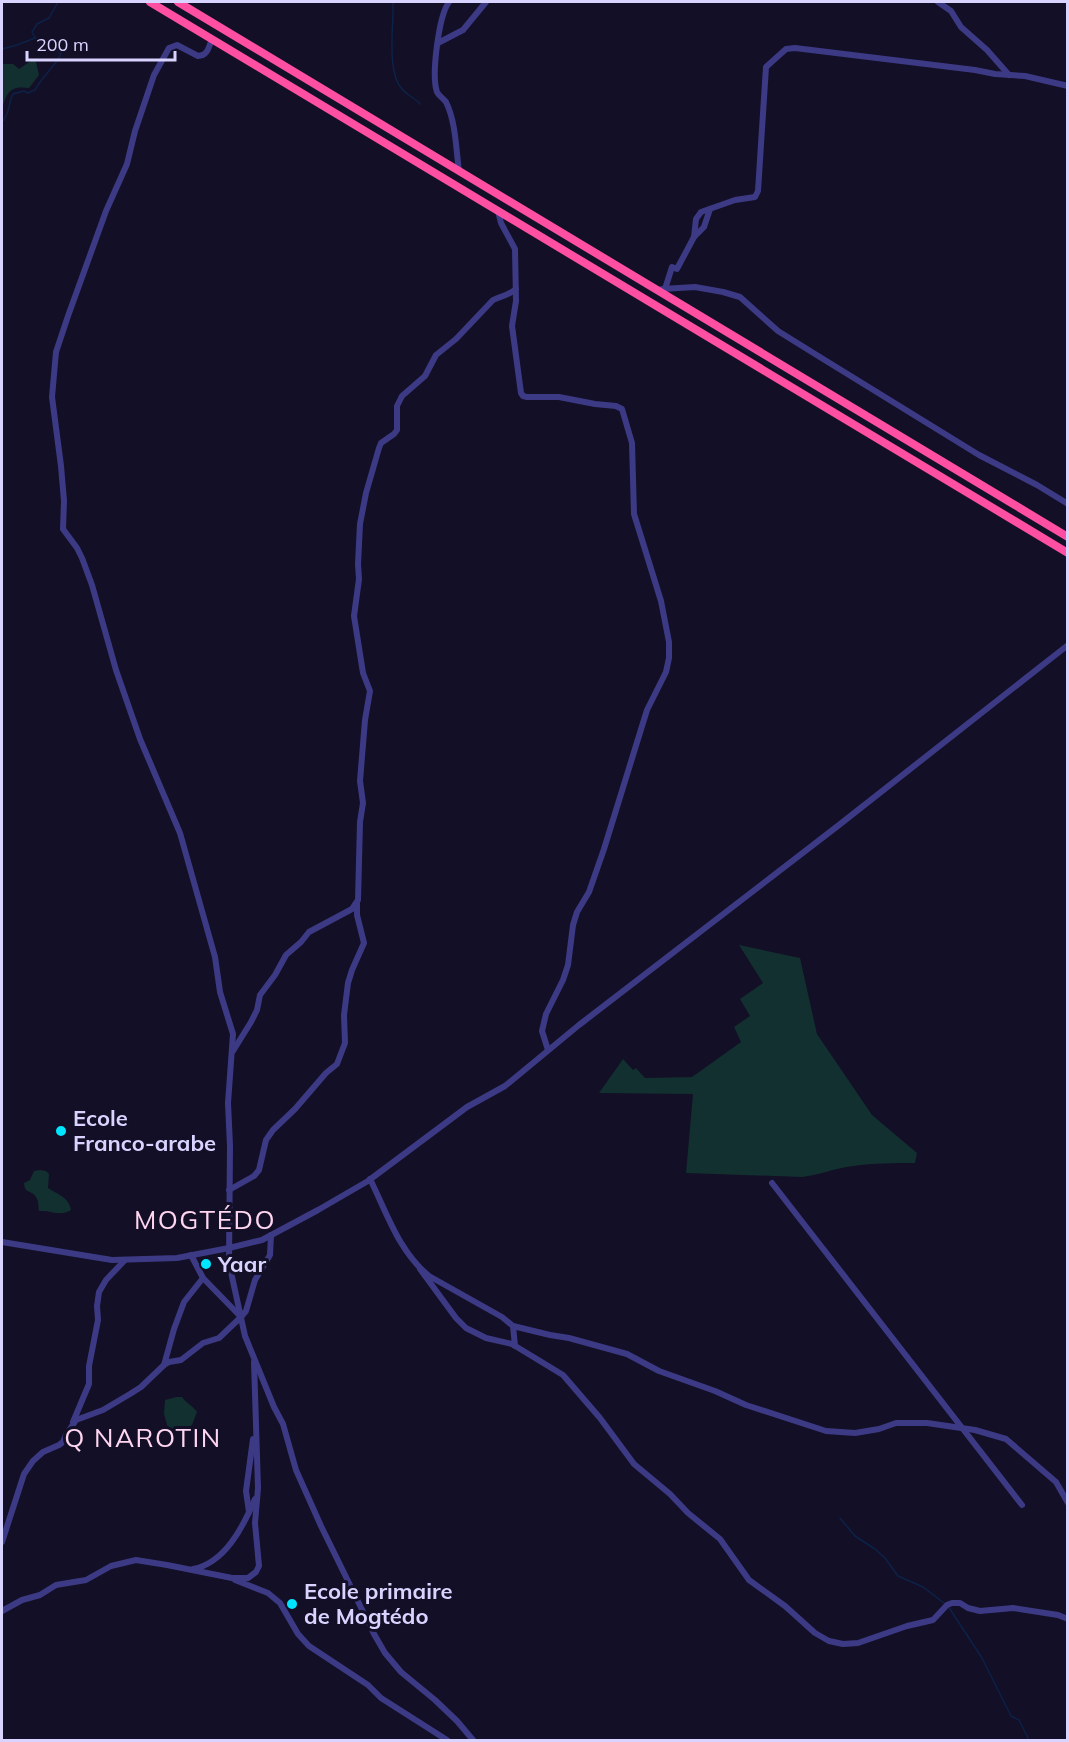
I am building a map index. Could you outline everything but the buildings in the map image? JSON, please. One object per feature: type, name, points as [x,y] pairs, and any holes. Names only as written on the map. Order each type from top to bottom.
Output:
[{"type":"highway","points":[[150,2],[1068,553]]},
{"type":"highway","points":[[177,2],[661,289],[1068,537]]},
{"type":"street","points":[[449,2],[444,9],[435,61],[438,92],[446,102],[454,131],[459,171]]},
{"type":"street","points":[[438,43],[463,30],[486,2]]},
{"type":"street","points":[[938,2],[951,11],[961,27],[987,50],[1009,75]]},
{"type":"street","points":[[212,39],[207,52],[202,56],[177,45],[171,46],[154,75],[135,131],[127,164],[106,211],[59,343],[52,397],[64,501],[63,529],[82,558],[119,680],[140,739],[180,833],[215,957],[220,992],[233,1034],[228,1103],[229,1263],[245,1336],[283,1424],[296,1470],[374,1634],[385,1653],[402,1672],[457,1721],[473,1740]]},
{"type":"street","points":[[1068,86],[1032,77],[795,48],[786,49],[766,68],[758,191],[755,197],[735,200],[701,212],[696,219],[694,237],[677,269],[672,267],[661,289],[695,287],[740,297],[778,331],[979,454],[1068,504]]},
{"type":"street","points":[[498,210],[501,224],[515,249],[516,306],[512,326],[521,393],[527,397],[559,397],[616,406],[622,409],[632,442],[634,514],[655,579],[669,642],[666,672],[647,710],[604,849],[588,892],[577,912],[563,980],[546,1014],[543,1031],[548,1050]]},
{"type":"street","points":[[229,1190],[254,1176],[259,1170],[266,1140],[326,1073],[337,1064],[345,1043],[344,1015],[348,983],[364,943],[357,915],[357,904],[360,822],[363,803],[360,781],[370,691],[363,674],[354,616],[359,579],[360,524],[366,493],[381,443],[397,430],[399,401],[425,376],[436,355],[456,339],[493,300],[509,295],[516,289]]},
{"type":"street","points":[[2,1242],[112,1260],[125,1260],[177,1258],[262,1240],[271,1235],[370,1179],[467,1107],[505,1086],[548,1050],[1068,645]]},
{"type":"street","points":[[233,1052],[251,1022],[259,1004],[260,995],[286,955],[309,932],[357,904]]},
{"type":"street","points":[[370,1179],[406,1252],[456,1318],[466,1328],[486,1338],[515,1346],[563,1375],[600,1418],[634,1464],[720,1539],[749,1580],[829,1641],[843,1644],[858,1643],[907,1626],[933,1620],[947,1605],[952,1603],[960,1603],[980,1611],[1013,1608],[1058,1615],[1068,1619]]},
{"type":"street","points":[[772,1183],[1022,1505]]},
{"type":"street","points":[[72,1424],[79,1418],[103,1410],[141,1387],[169,1362],[181,1360],[203,1343],[219,1338],[241,1317],[248,1305],[255,1280],[270,1255],[271,1235]]},
{"type":"street","points":[[191,1255],[203,1278],[241,1317]]},
{"type":"street","points":[[2,1542],[24,1474],[43,1452],[63,1442],[72,1424],[89,1384],[89,1366],[98,1320],[99,1292],[106,1280],[125,1260]]},
{"type":"street","points":[[420,1269],[502,1317],[513,1326],[627,1354],[659,1371],[746,1405],[826,1431],[855,1433],[879,1430],[896,1423],[927,1423],[996,1436],[1011,1442],[1056,1482],[1068,1503]]},
{"type":"street","points":[[164,1365],[184,1302],[203,1278]]},
{"type":"street","points":[[513,1326],[515,1346]]},
{"type":"street","points":[[2,1611],[22,1600],[40,1595],[56,1585],[86,1580],[111,1566],[136,1560],[232,1578],[248,1578],[258,1569],[255,1523],[258,1493],[254,1359]]},
{"type":"street","points":[[255,1421],[246,1491],[250,1512],[255,1523]]},
{"type":"street","points":[[190,1570],[208,1564],[226,1548],[250,1512],[258,1493]]},
{"type":"street","points":[[2,1520],[10,1513]]},
{"type":"street","points":[[232,1578],[268,1593],[280,1603],[298,1634],[309,1646],[368,1685],[381,1698],[447,1740]]},
{"type":"green space","points":[[35,58],[39,75],[29,88],[23,87],[10,91],[2,110],[2,64],[13,64],[19,69]]},
{"type":"green space","points":[[739,945],[800,958],[817,1034],[872,1115],[917,1153],[915,1163],[861,1165],[802,1177],[686,1173],[693,1094],[599,1093],[623,1059],[645,1078],[692,1077],[741,1042],[734,1027],[750,1016],[740,999],[763,983]]},
{"type":"green space","points":[[40,1170],[49,1174],[48,1188],[65,1199],[71,1210],[59,1213],[39,1211],[37,1199],[27,1191],[24,1183],[30,1180],[34,1171]]},
{"type":"green space","points":[[182,1397],[197,1412],[192,1425],[171,1434],[164,1414],[165,1400]]},
{"type":"waterway","points":[[2,122],[13,94],[35,90],[61,54],[57,49],[39,42],[32,32],[37,24],[49,18],[58,2]]},
{"type":"waterway","points":[[393,2],[392,60],[394,71],[402,89],[420,104]]},
{"type":"waterway","points":[[2,49],[35,38]]},
{"type":"waterway","points":[[840,1518],[855,1536],[885,1558],[898,1576],[923,1587],[944,1603]]},
{"type":"waterway","points":[[948,1606],[982,1658],[1011,1716],[1019,1720],[1029,1740]]},
{"type":"place","name":"Ecole Franco-arabe","points":[[61,1131]]},
{"type":"place","name":"Yaar","points":[[206,1264]]},
{"type":"place","name":"Ecole primaire de Mogtédo","points":[[292,1604]]},
{"type":"district","name":"MOGTÉDO","points":[[205,1220]]},
{"type":"district","name":"Q NAROTIN","points":[[143,1438]]}]
